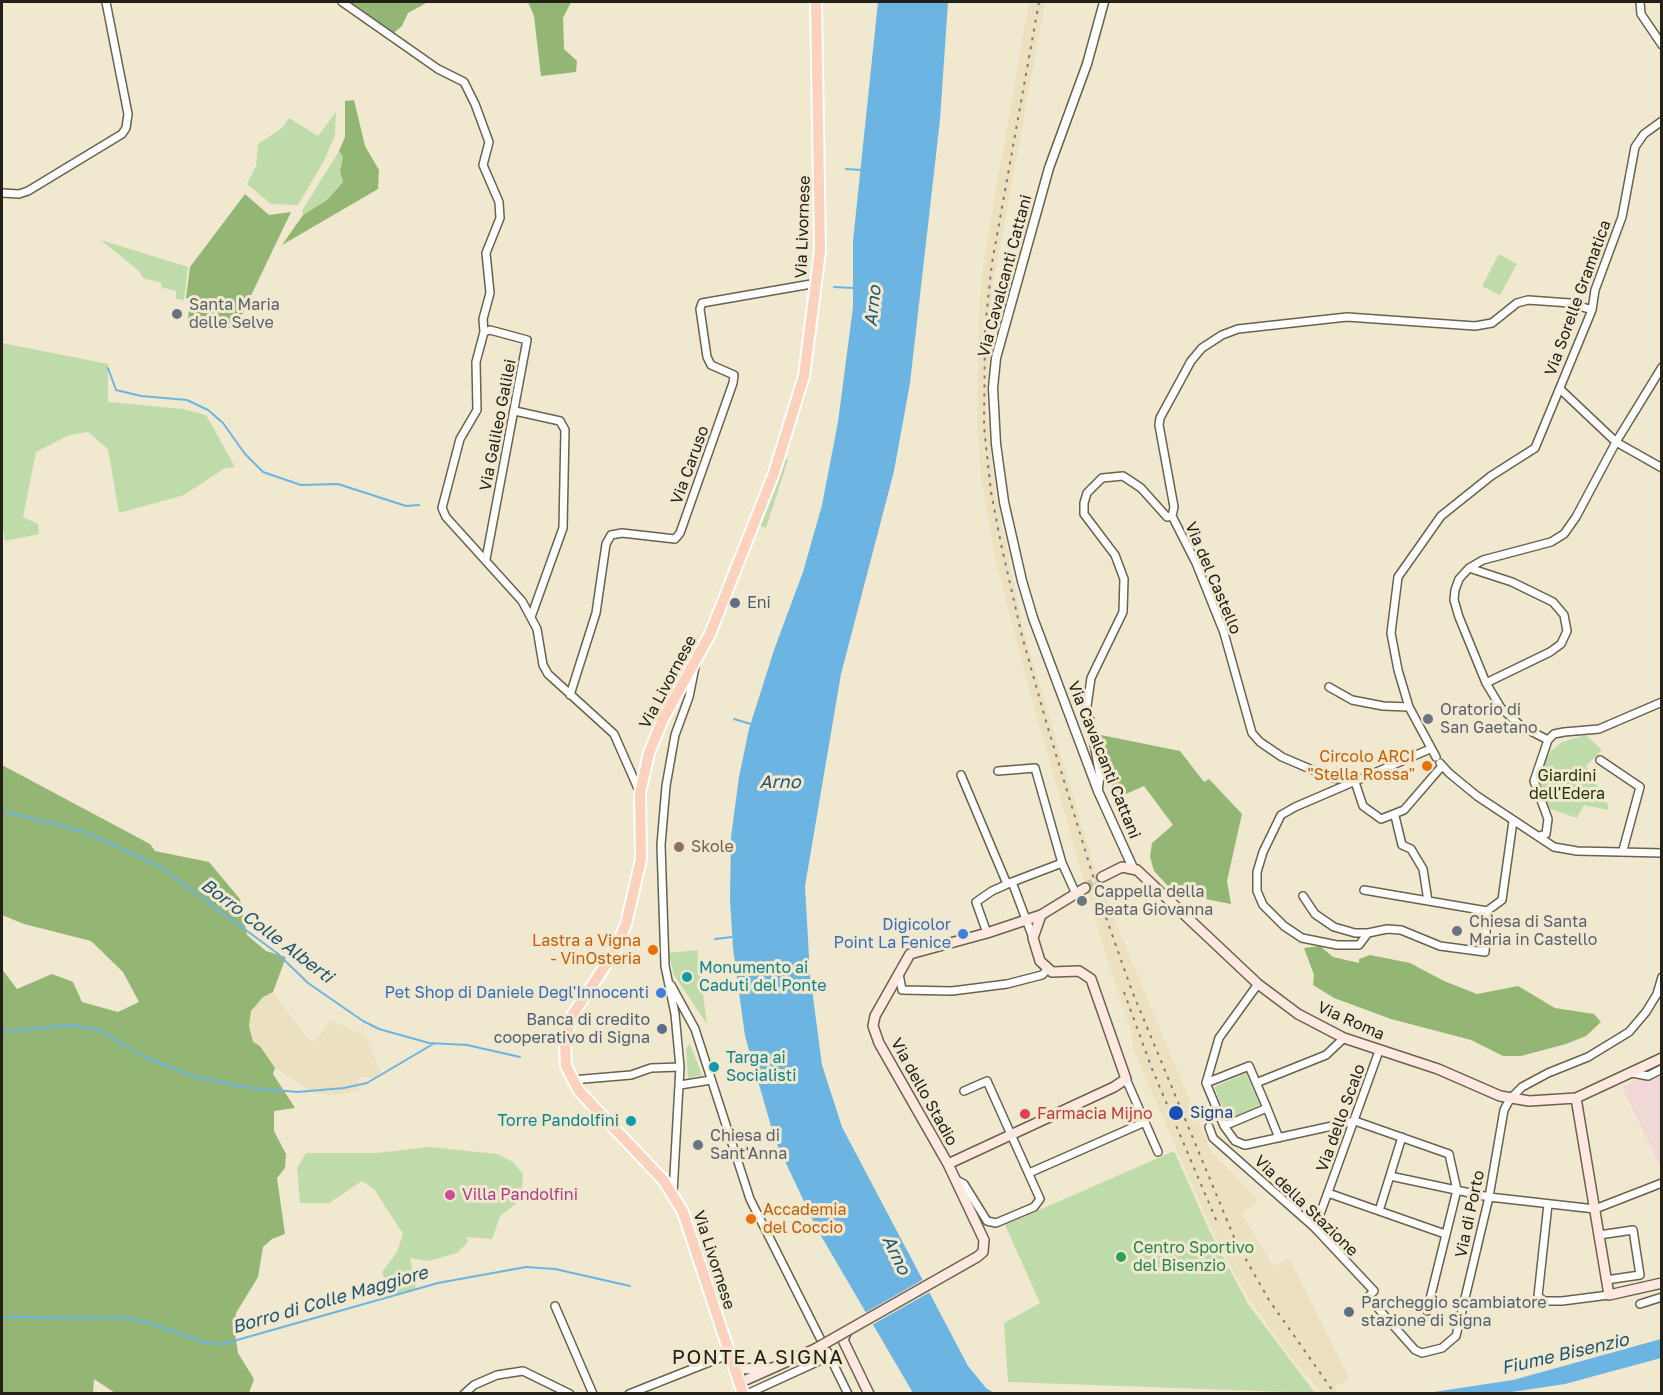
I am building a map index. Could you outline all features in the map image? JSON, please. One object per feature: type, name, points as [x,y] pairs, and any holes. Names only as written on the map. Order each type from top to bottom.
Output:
[{"type":"main road","name":"Via Livornese","points":[[743,1390],[686,1217],[673,1194],[581,1094],[572,1080],[564,1054],[568,1026],[574,1012],[613,954],[626,924],[643,846],[640,793],[649,753],[663,719],[710,634],[774,473],[804,376],[820,251],[816,2]]},
{"type":"main road","points":[[1102,877],[1119,867],[1133,868]]},
{"type":"main road","name":"Via Roma","points":[[1133,868],[1258,984],[1298,1014],[1344,1038],[1438,1069],[1510,1099],[1529,1101],[1576,1098],[1662,1058]]},
{"type":"main road","points":[[987,933],[1041,915],[1080,891]]},
{"type":"main road","points":[[948,1164],[1116,1086],[1126,1079],[1094,985],[1086,974],[1071,970],[1057,972],[1048,969],[1040,961],[1033,931],[1041,915]]},
{"type":"main road","name":"Via dello Stadio","points":[[847,1331],[983,1252],[984,1240],[956,1180],[874,1032],[875,1016],[910,954],[987,933]]},
{"type":"main road","points":[[1576,1098],[1609,1295],[1662,1283]]},
{"type":"main road","points":[[743,1390],[780,1366],[847,1331]]},
{"type":"main road","points":[[847,1331],[843,1340],[869,1394]]},
{"type":"main road","points":[[735,1369],[780,1366]]},
{"type":"street","points":[[2,193],[19,194],[28,191],[122,134],[126,128],[128,114],[106,2]]},
{"type":"street","points":[[342,2],[438,69],[464,82],[475,104],[489,142],[484,170],[500,207],[496,234],[486,253],[485,269],[490,293],[483,319],[484,332],[476,362],[477,410],[460,439],[442,508],[446,517],[513,589],[531,617],[540,638],[543,665],[557,684],[614,734],[640,793]]},
{"type":"street","name":"Via Cavalcanti Cattani","points":[[1104,2],[1087,64],[1049,168],[996,358],[993,388],[996,444],[1014,550],[1033,618],[1098,790],[1133,868]]},
{"type":"street","points":[[1640,2],[1641,14],[1662,45]]},
{"type":"street","name":"Via Sorelle Gramatica","points":[[1662,121],[1644,134],[1635,147],[1622,217],[1595,290],[1592,310],[1547,423],[1531,453],[1491,476],[1441,516],[1398,577],[1391,633],[1409,707],[1439,762],[1513,821],[1554,847],[1662,853]]},
{"type":"street","name":"Via Caruso","points":[[570,695],[596,613],[606,544],[611,535],[622,533],[675,539],[680,534],[733,383],[734,375],[711,364],[707,357],[700,309],[702,303],[817,283]]},
{"type":"street","points":[[1172,516],[1174,507],[1159,425],[1191,361],[1202,348],[1222,335],[1238,329],[1347,318],[1475,326],[1492,323],[1517,303],[1528,300],[1570,303],[1592,310]]},
{"type":"street","name":"Via Galileo Galilei","points":[[484,332],[490,330],[527,340],[486,560]]},
{"type":"street","points":[[1548,740],[1521,726],[1501,708],[1486,683],[1454,600],[1459,579],[1469,568],[1498,555],[1551,542],[1564,534],[1662,367]]},
{"type":"street","points":[[1560,389],[1616,442],[1662,468]]},
{"type":"street","points":[[515,411],[560,421],[565,430],[563,528],[531,617]]},
{"type":"street","name":"Via del Castello","points":[[1098,790],[1100,776],[1087,706],[1090,678],[1123,612],[1124,579],[1115,555],[1084,514],[1084,504],[1093,484],[1102,478],[1123,476],[1141,488],[1167,517],[1172,516],[1196,563],[1224,633],[1252,733],[1260,742],[1282,757],[1329,777],[1354,782]]},
{"type":"street","points":[[1469,568],[1512,582],[1553,602],[1564,615],[1567,631],[1561,644],[1550,652],[1486,683]]},
{"type":"street","points":[[673,1194],[680,1067],[675,1014],[667,978],[661,865],[666,786],[675,735],[689,697],[697,659]]},
{"type":"street","points":[[1329,687],[1352,700],[1383,706],[1409,707]]},
{"type":"street","points":[[1539,836],[1546,834],[1548,819],[1534,781],[1548,740],[1554,734],[1599,729],[1662,702]]},
{"type":"street","points":[[1368,933],[1359,945],[1337,945],[1302,938],[1284,926],[1263,905],[1256,882],[1266,846],[1281,816],[1295,807],[1430,749]]},
{"type":"street","points":[[1600,760],[1640,787],[1623,850]]},
{"type":"street","points":[[1354,782],[1363,806],[1377,819],[1395,816],[1413,802],[1439,762]]},
{"type":"street","points":[[998,771],[1035,768],[1062,863],[1080,891]]},
{"type":"street","points":[[961,776],[1033,938]]},
{"type":"street","points":[[1395,816],[1402,845],[1411,849],[1423,869],[1428,901]]},
{"type":"street","points":[[1364,890],[1487,911],[1502,900],[1513,821]]},
{"type":"street","points":[[987,933],[976,902],[1010,883],[1062,863]]},
{"type":"street","points":[[1304,896],[1315,914],[1334,927],[1355,933],[1388,929],[1401,930],[1440,946],[1485,952],[1487,911]]},
{"type":"street","points":[[899,974],[902,990],[952,991],[1007,984],[1042,975],[1048,969]]},
{"type":"street","points":[[1510,1099],[1531,1082],[1588,1057],[1629,1032],[1646,1012],[1657,994],[1662,977]]},
{"type":"street","points":[[667,978],[694,1029],[750,1199],[820,1338]]},
{"type":"street","points":[[1258,984],[1219,1038],[1206,1083],[1224,1126],[1240,1145],[1355,1121],[1449,1154],[1457,1190],[1427,1311]]},
{"type":"street","points":[[1206,1083],[1249,1066],[1256,1083],[1326,1055],[1344,1038]]},
{"type":"street","name":"Via dello Scalo","points":[[1315,1228],[1379,1051]]},
{"type":"street","points":[[572,1080],[631,1075],[651,1068],[680,1067]]},
{"type":"street","name":"Via Roma","points":[[1632,1073],[1648,1076],[1662,1069]]},
{"type":"street","points":[[1126,1079],[1158,1152]]},
{"type":"street","points":[[680,1085],[711,1080]]},
{"type":"street","points":[[964,1091],[987,1081],[1029,1173],[1145,1122]]},
{"type":"street","name":"Via della Stazione","points":[[1256,1083],[1279,1137]]},
{"type":"street","name":"Via di Porto","points":[[1456,1336],[1489,1197],[1504,1110],[1510,1099]]},
{"type":"street","points":[[1224,1126],[1266,1108]]},
{"type":"street","name":"Via della Stazione","points":[[1209,1127],[1213,1138],[1315,1228],[1374,1291],[1368,1297],[1415,1350],[1422,1353],[1442,1348],[1456,1336]]},
{"type":"street","points":[[1379,1211],[1402,1137]]},
{"type":"street","name":"Via dello Stadio","points":[[956,1180],[964,1184],[987,1221],[996,1223],[1039,1203],[1040,1198],[1029,1173]]},
{"type":"street","points":[[1390,1176],[1489,1197],[1595,1209],[1647,1186],[1662,1183]]},
{"type":"street","points":[[1328,1193],[1445,1234]]},
{"type":"street","points":[[1548,1204],[1538,1296],[1544,1301],[1609,1295]]},
{"type":"street","points":[[1599,1235],[1634,1230],[1640,1275],[1606,1280]]},
{"type":"street","points":[[1640,1304],[1662,1297]]},
{"type":"street","points":[[555,1306],[593,1394]]},
{"type":"street","points":[[629,1394],[730,1354]]},
{"type":"street","points":[[743,1390],[828,1354],[848,1394]]},
{"type":"street","points":[[464,1394],[474,1385],[497,1375],[523,1371],[570,1394]]},
{"type":"shaded area","points":[[1029,2],[1045,2],[993,286],[986,409],[994,485],[1024,632],[1097,876],[1144,991],[1211,1151],[1259,1200],[1242,1214],[1273,1266],[1289,1258],[1350,1380],[1334,1386],[1339,1393],[1324,1393],[1320,1390],[1294,1362],[1249,1299],[1217,1242],[1134,1051],[1130,1028],[1106,956],[1031,697],[996,561],[981,478],[977,422],[979,307],[984,259]]},
{"type":"shaded area","points":[[273,992],[307,1038],[315,1042],[331,1020],[365,1036],[382,1074],[380,1078],[362,1077],[358,1081],[359,1091],[331,1095],[314,1093],[275,1068],[261,1046],[253,1042],[249,1026],[251,1011],[263,997]]},
{"type":"shaded area","points":[[1661,1068],[1661,1168],[1622,1087]]},
{"type":"green space","points":[[342,2],[428,2],[408,13],[402,26],[391,35]]},
{"type":"green space","points":[[528,2],[571,2],[563,18],[564,49],[577,61],[576,72],[541,76],[534,16]]},
{"type":"green space","points":[[354,100],[365,146],[379,170],[378,189],[282,245],[303,215],[327,200],[343,182],[340,171],[343,157],[339,151],[345,137],[345,101]]},
{"type":"green space","points":[[336,112],[335,135],[324,161],[298,205],[271,204],[247,184],[256,166],[258,144],[282,128],[289,118],[318,136]]},
{"type":"green space","points":[[339,151],[343,157],[340,171],[343,182],[327,200],[303,215],[302,211]]},
{"type":"green space","points":[[245,194],[269,215],[291,212],[235,329],[188,320],[190,300],[186,298],[190,267]]},
{"type":"green space","points":[[101,240],[188,267],[184,300],[176,299],[176,291],[161,287],[162,283],[143,278],[139,271]]},
{"type":"green space","points":[[1499,254],[1517,264],[1500,295],[1482,286]]},
{"type":"green space","points":[[2,343],[108,364],[108,402],[183,409],[206,415],[235,467],[225,468],[184,495],[119,513],[108,449],[88,432],[69,435],[36,452],[23,517],[38,524],[39,534],[5,541],[2,524]]},
{"type":"green space","points":[[783,458],[788,460],[766,528],[756,524]]},
{"type":"green space","points":[[1096,734],[1180,751],[1204,782],[1209,779],[1242,814],[1227,881],[1231,904],[1195,897],[1169,887],[1154,871],[1150,857],[1152,843],[1173,825],[1144,786],[1119,797],[1107,778]]},
{"type":"green space","name":"Giardini dell'Edera","points":[[1586,735],[1602,750],[1586,766],[1608,805],[1608,810],[1584,805],[1577,818],[1550,809],[1537,784],[1540,769],[1551,751],[1562,742]]},
{"type":"green space","points":[[2,765],[150,844],[155,851],[209,862],[240,899],[247,935],[266,951],[286,957],[273,992],[263,997],[251,1011],[249,1026],[253,1042],[260,1046],[275,1068],[273,1074],[295,1108],[274,1111],[274,1131],[286,1154],[285,1168],[277,1178],[285,1234],[272,1239],[263,1247],[258,1277],[236,1313],[234,1328],[238,1353],[254,1379],[249,1393],[115,1393],[94,1379],[93,1393],[2,1393],[2,969],[17,989],[52,974],[73,982],[82,1002],[118,1012],[139,1002],[123,972],[91,941],[24,924],[2,915]]},
{"type":"green space","points":[[1320,946],[1333,957],[1359,963],[1359,959],[1370,955],[1410,963],[1444,981],[1477,994],[1518,986],[1555,1008],[1594,1014],[1601,1022],[1586,1036],[1566,1044],[1521,1056],[1503,1056],[1471,1040],[1391,1019],[1334,998],[1313,985],[1314,975],[1304,948]]},
{"type":"green space","points":[[697,950],[707,1024],[674,975],[668,953]]},
{"type":"green space","points":[[690,1044],[702,1075],[688,1078],[686,1048]]},
{"type":"green space","points":[[1246,1073],[1260,1105],[1228,1119],[1214,1087]]},
{"type":"green space","name":"Villa Pandolfini","points":[[430,1147],[497,1154],[513,1162],[523,1174],[521,1200],[500,1216],[492,1239],[466,1237],[468,1242],[457,1253],[429,1261],[410,1258],[416,1290],[389,1295],[382,1272],[397,1252],[403,1234],[374,1189],[362,1181],[329,1203],[300,1203],[297,1168],[306,1153],[376,1153]]},
{"type":"green space","name":"Centro Sportivo del Bisenzio","points":[[1174,1151],[1210,1232],[1248,1304],[1315,1393],[1008,1382],[1004,1323],[1040,1303],[1005,1225]]},
{"type":"water","name":"Arno","points":[[878,2],[948,2],[940,120],[910,383],[894,471],[841,674],[805,886],[810,974],[822,1065],[842,1127],[968,1366],[986,1388],[994,1393],[913,1393],[817,1229],[775,1140],[745,1036],[733,948],[730,898],[731,837],[739,777],[749,729],[774,650],[803,572],[822,505],[838,422],[853,307],[853,241]]},
{"type":"water","points":[[1661,1339],[1661,1358],[1565,1384],[1505,1393],[1427,1393],[1513,1380]]},
{"type":"pier","points":[[924,1279],[930,1292],[870,1326],[863,1314]]},
{"type":"waterway","points":[[846,169],[862,170]]},
{"type":"waterway","points":[[834,287],[853,288]]},
{"type":"waterway","points":[[108,368],[116,390],[141,396],[187,400],[208,410],[223,423],[245,454],[263,472],[301,485],[338,484],[406,506],[419,505]]},
{"type":"waterway","points":[[734,719],[751,724]]},
{"type":"waterway","name":"Borro Colle Alberti","points":[[2,811],[85,832],[159,866],[277,953],[308,983],[363,1021],[379,1029],[429,1043],[467,1045],[520,1057]]},
{"type":"waterway","points":[[715,939],[732,937]]},
{"type":"waterway","points":[[2,1032],[72,1025],[98,1030],[143,1056],[189,1075],[243,1087],[297,1092],[344,1088],[367,1083],[433,1044]]},
{"type":"waterway","name":"Borro Colle Alberti","points":[[738,1079],[755,1076]]},
{"type":"waterway","name":"Borro di Colle Maggiore","points":[[2,1317],[126,1318],[149,1323],[206,1343],[223,1344],[438,1283],[526,1267],[555,1269],[630,1286]]},
{"type":"tunnel","points":[[1085,888],[1102,877]]},
{"type":"railway","points":[[1039,2],[992,263],[985,328],[984,427],[991,492],[1001,544],[1022,636],[1047,725],[1103,909],[1132,991],[1236,1242],[1269,1300],[1335,1394]]},
{"type":"railway","points":[[1124,992],[1152,1069],[1217,1222]]},
{"type":"place","name":"Santa Maria delle Selve","points":[[177,314]]},
{"type":"place","name":"Eni","points":[[735,603]]},
{"type":"place","name":"Oratorio di San Gaetano","points":[[1428,719]]},
{"type":"place","name":"Circolo ARCI \"Stella Rossa\"","points":[[1427,766]]},
{"type":"place","name":"Skole","points":[[679,847]]},
{"type":"place","name":"Cappella della Beata Giovanna","points":[[1082,901]]},
{"type":"place","name":"Chiesa di Santa Maria in Castello","points":[[1457,931]]},
{"type":"place","name":"Digicolor Point La Fenice","points":[[963,934]]},
{"type":"place","name":"Lastra a Vigna - VinOsteria","points":[[653,950]]},
{"type":"place","name":"Monumento ai Caduti del Ponte","points":[[687,977]]},
{"type":"place","name":"Pet Shop di Daniele Degl'Innocenti","points":[[661,993]]},
{"type":"place","name":"Banca di credito cooperativo di Signa","points":[[662,1029]]},
{"type":"place","name":"Targa ai Socialisti","points":[[714,1067]]},
{"type":"place","name":"Signa","points":[[1176,1113]]},
{"type":"place","name":"Farmacia Mijno","points":[[1025,1114]]},
{"type":"place","name":"Torre Pandolfini","points":[[631,1121]]},
{"type":"place","name":"Chiesa di Sant'Anna","points":[[698,1145]]},
{"type":"place","name":"Villa Pandolfini","points":[[450,1195]]},
{"type":"place","name":"Accademia del Coccio","points":[[751,1219]]},
{"type":"place","name":"Centro Sportivo del Bisenzio","points":[[1121,1257]]},
{"type":"place","name":"Parcheggio scambiatore stazione di Signa","points":[[1349,1312]]},
{"type":"district","name":"PONTE A SIGNA","points":[[758,1358]]},
{"type":"water label","name":"Fiume Bisenzio","points":[[1565,1354]]}]
